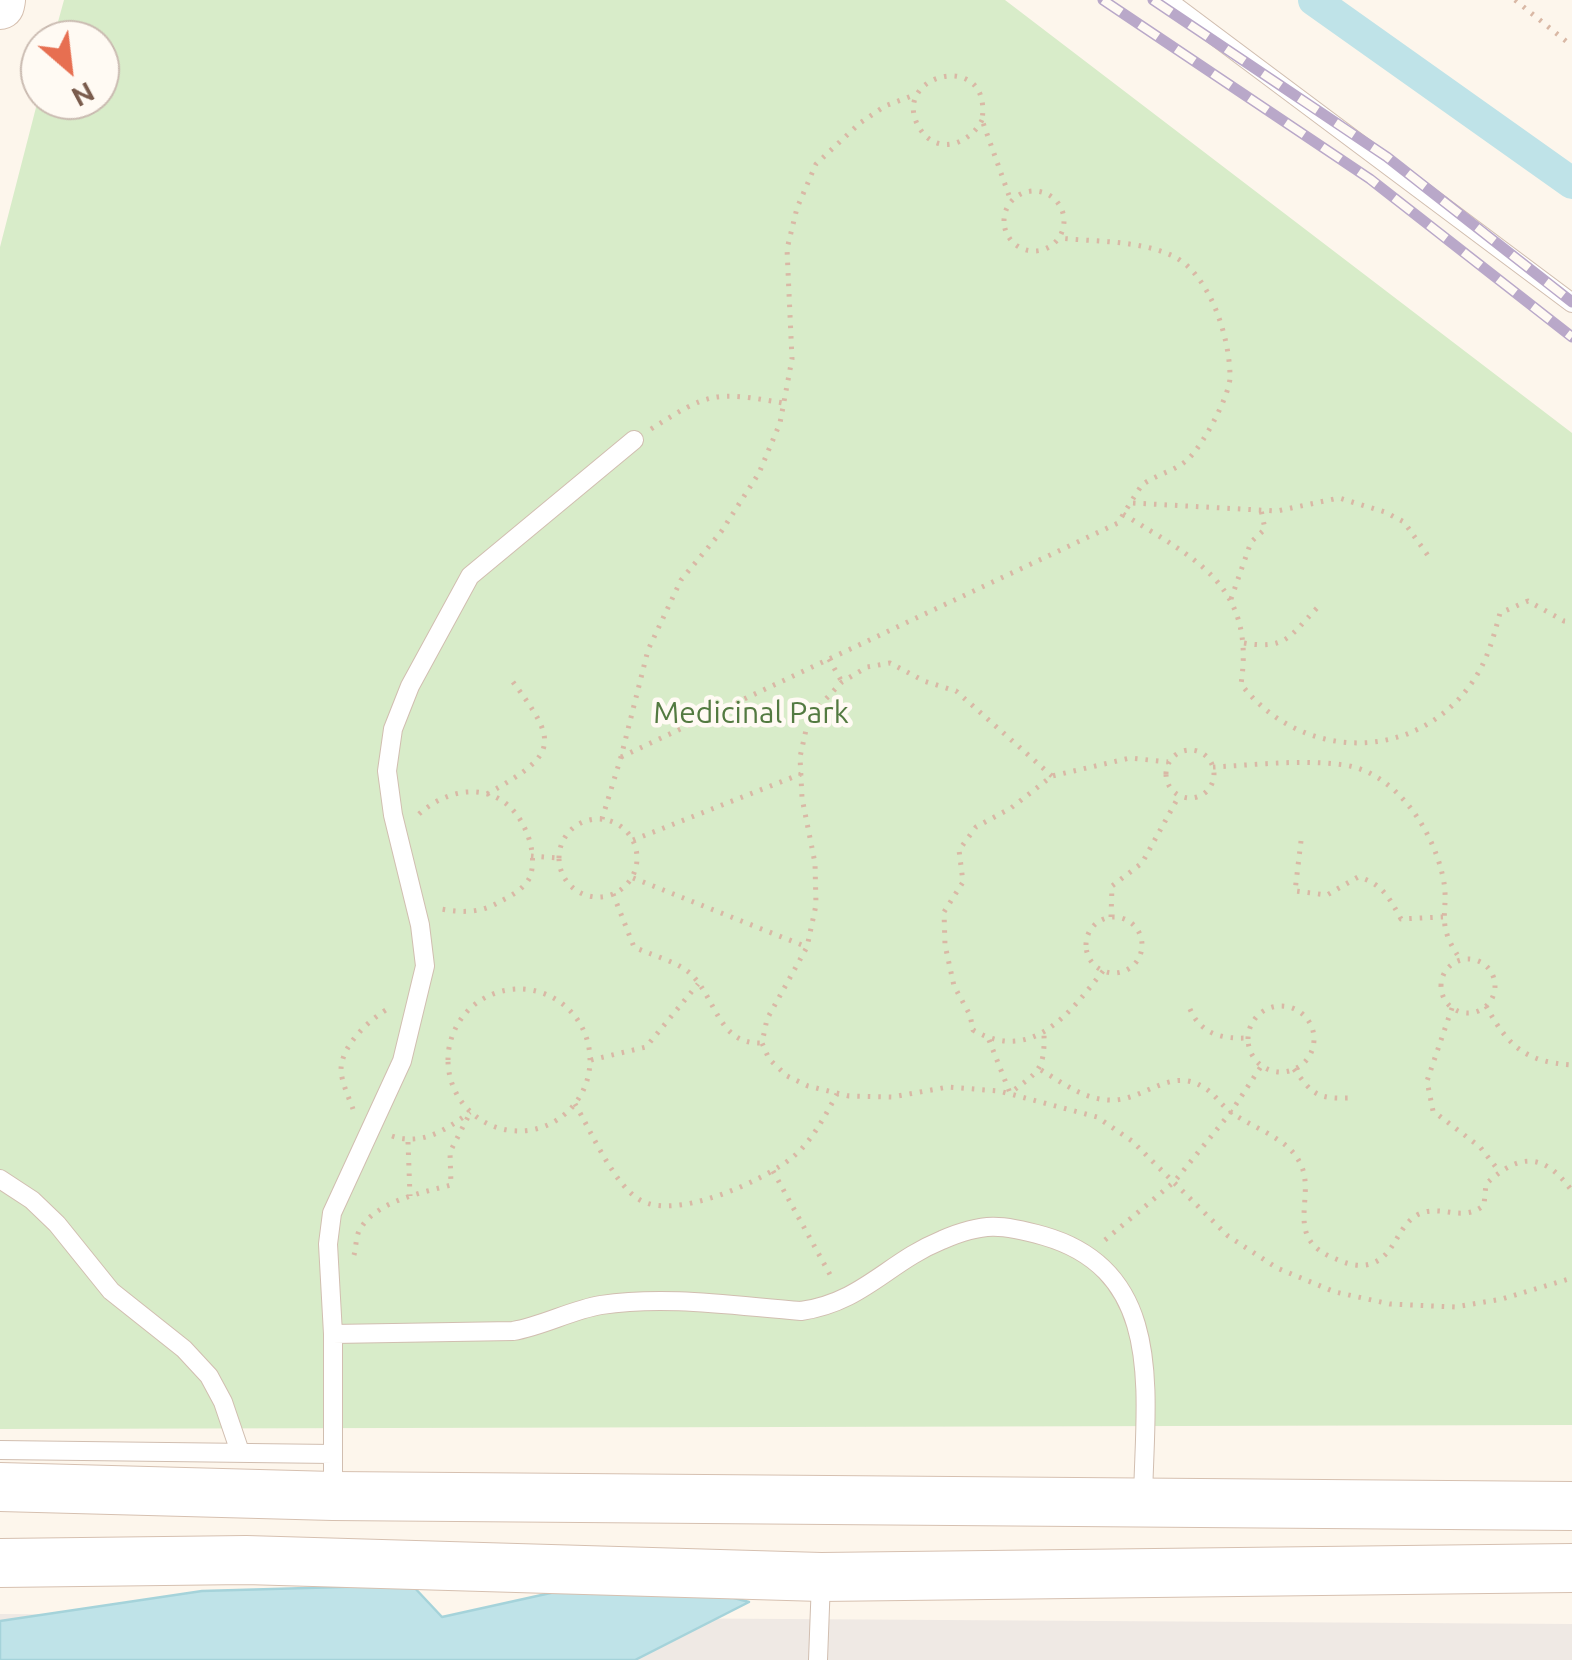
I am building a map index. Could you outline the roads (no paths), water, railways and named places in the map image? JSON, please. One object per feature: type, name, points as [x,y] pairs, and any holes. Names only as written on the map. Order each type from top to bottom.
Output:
[{"type":"street","points":[[0,1487],[333,1474],[1143,1502],[1572,1506]]},
{"type":"street","points":[[0,1562],[246,1560],[821,1577],[1572,1568]]},
{"type":"lane","points":[[1167,0],[1572,303]]},
{"type":"lane","points":[[0,1450],[240,1452],[333,1474],[328,1244],[332,1213],[402,1061],[425,966],[387,771],[393,730],[410,686],[470,576],[634,440]]},
{"type":"lane","points":[[0,1179],[57,1224],[112,1292],[184,1348],[209,1376],[240,1452]]},
{"type":"lane","points":[[332,1334],[513,1331],[596,1306],[634,1301],[800,1311],[826,1307],[844,1300],[937,1242],[977,1226],[1007,1225],[1088,1254],[1112,1274],[1128,1301],[1139,1333],[1144,1366],[1143,1502]]},
{"type":"lane","points":[[818,1660],[821,1577]]},
{"type":"water","points":[[641,1573],[749,1602],[635,1660],[0,1660],[0,1621],[202,1591],[412,1585],[442,1617]]},
{"type":"waterway","points":[[1314,0],[1572,183]]},
{"type":"railway","points":[[1103,0],[1370,179],[1572,337]]},
{"type":"railway","points":[[1153,0],[1387,157],[1572,302]]},
{"type":"park label","name":"Medicinal Park","points":[[751,713]]}]
